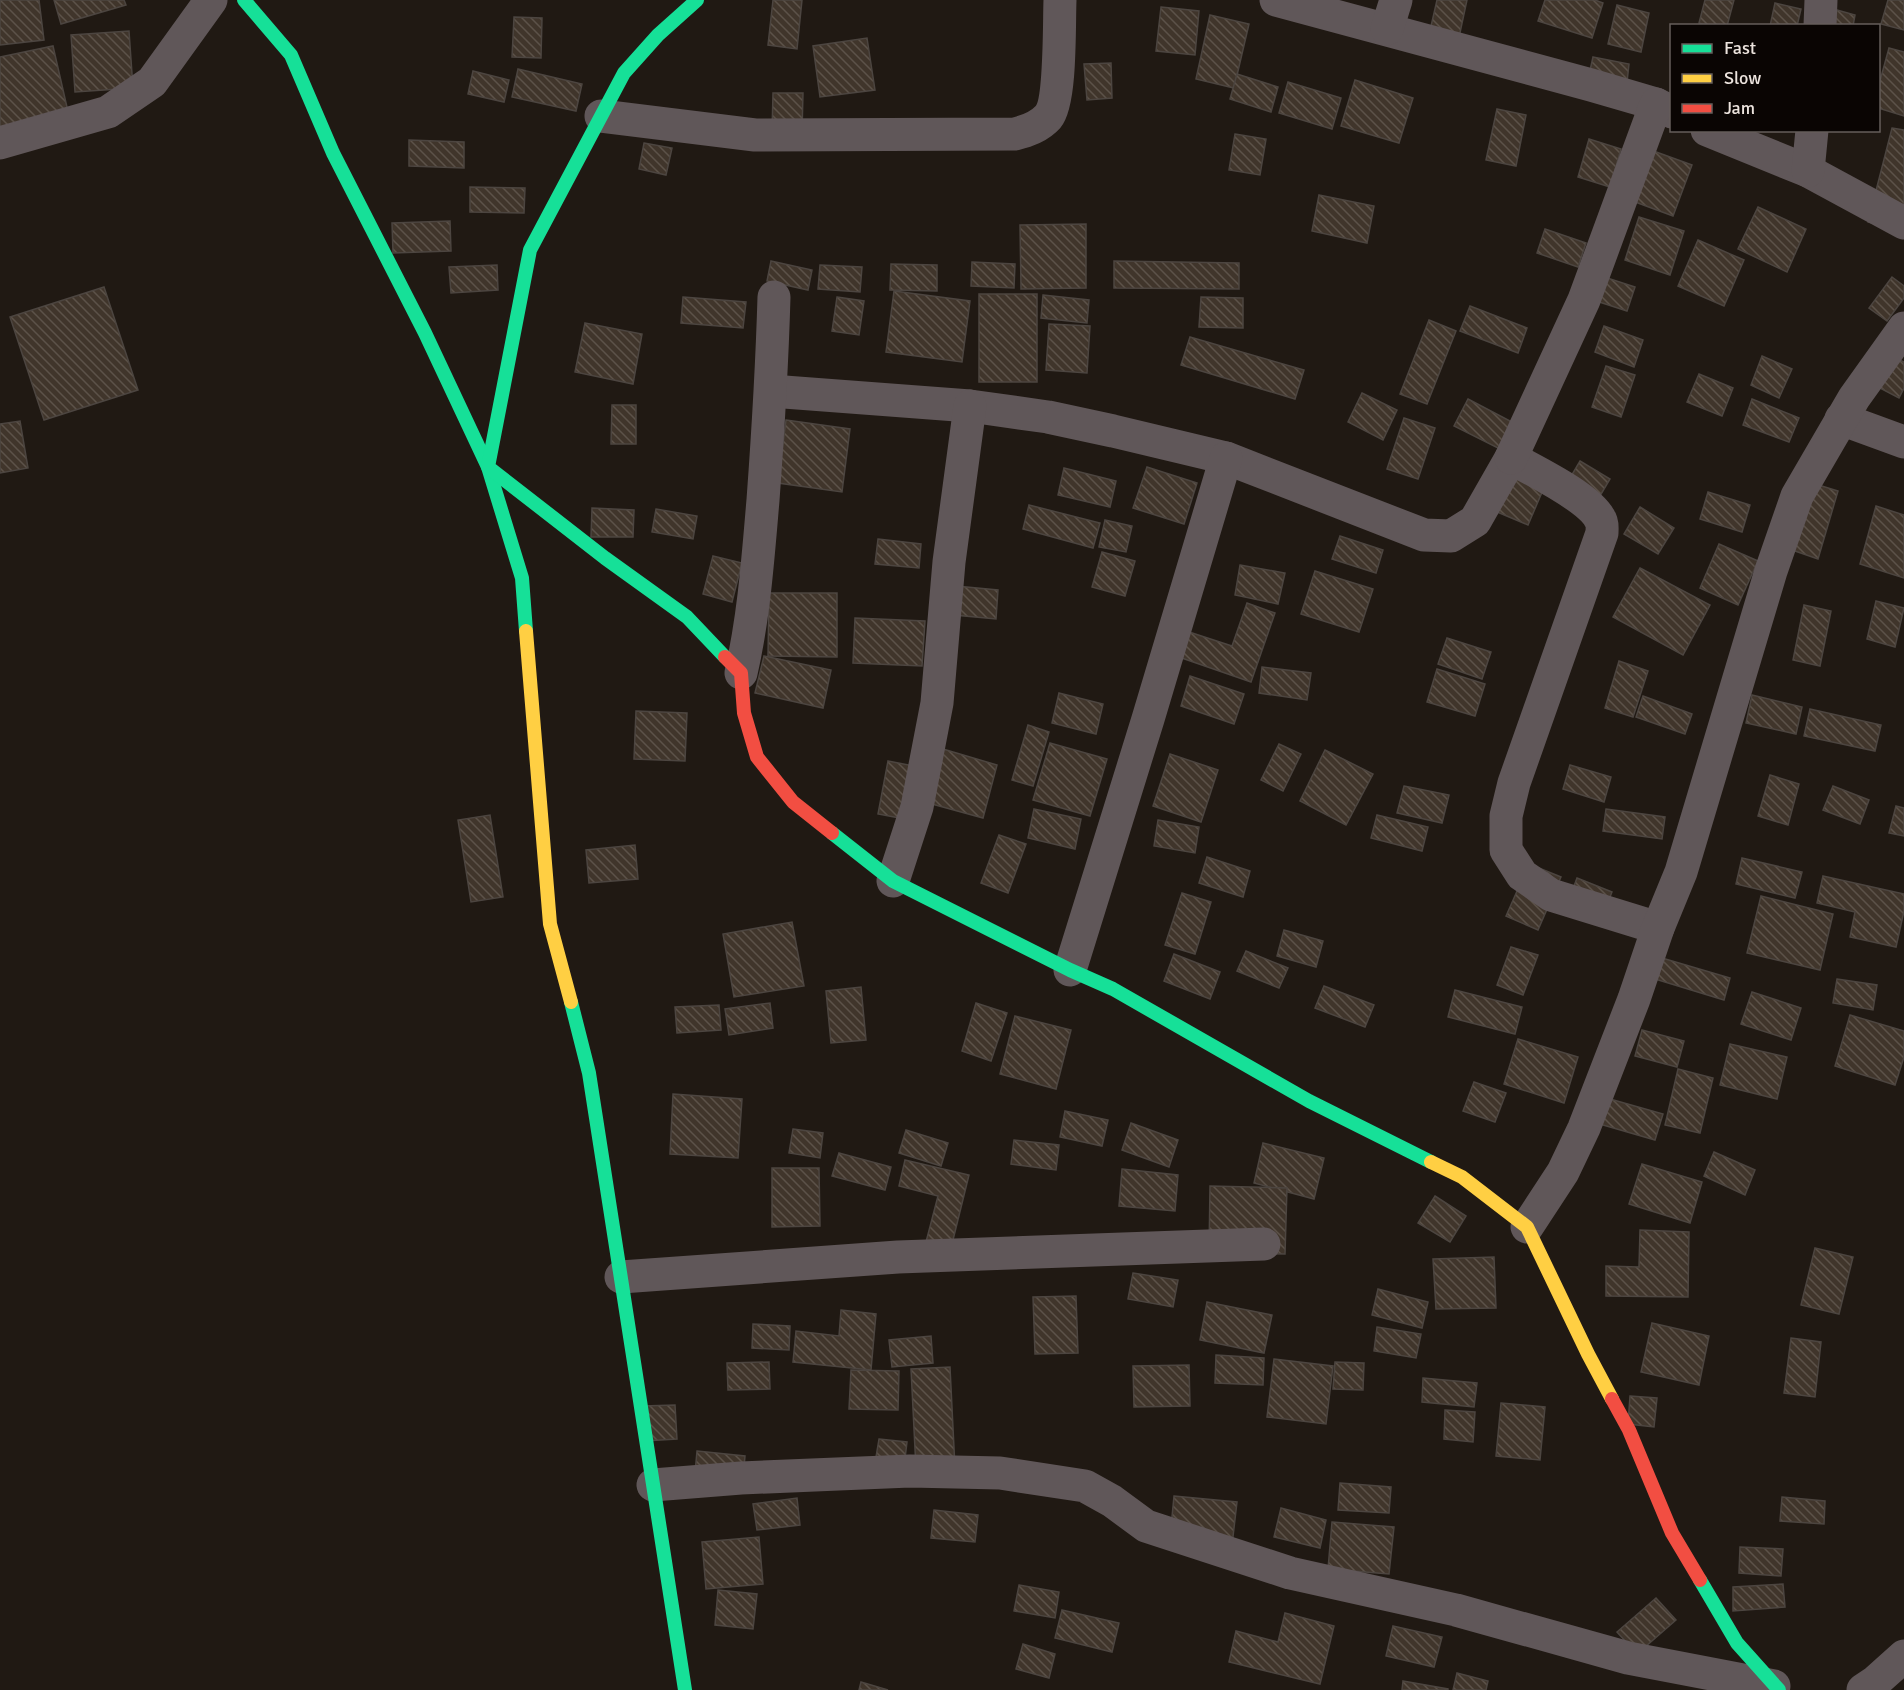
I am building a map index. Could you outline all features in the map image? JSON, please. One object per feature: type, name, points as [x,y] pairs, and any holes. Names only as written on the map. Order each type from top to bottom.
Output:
[{"type":"street","points":[[0,143],[108,112],[152,82],[211,0]]},
{"type":"street","points":[[244,0],[291,55],[333,153],[425,333],[488,467],[522,578],[550,924],[589,1073],[685,1690]]},
{"type":"street","points":[[488,467],[530,250],[624,73],[675,17],[697,0]]},
{"type":"street","points":[[601,116],[755,135],[1015,134],[1033,129],[1050,116],[1056,91],[1060,0]]},
{"type":"street","points":[[771,391],[970,405],[1059,419],[1226,458],[1424,535],[1450,536],[1475,521],[1511,459],[1584,300],[1664,108],[1392,15],[1276,0]]},
{"type":"street","points":[[1820,24],[1821,0]]},
{"type":"street","points":[[1712,132],[1808,171],[1904,223]]},
{"type":"street","points":[[1808,171],[1812,132]]},
{"type":"street","points":[[774,297],[771,391],[757,576],[750,633],[741,673],[744,713],[757,757],[793,802],[893,881],[1113,989],[1309,1101],[1462,1177],[1527,1227],[1588,1354],[1629,1430],[1672,1533],[1737,1643],[1777,1688]]},
{"type":"street","points":[[1527,1227],[1563,1172],[1584,1128],[1634,999],[1658,928],[1682,872],[1771,571],[1797,496],[1841,419],[1904,328]]},
{"type":"street","points":[[893,881],[918,807],[938,703],[949,562],[970,405]]},
{"type":"street","points":[[1841,419],[1904,442]]},
{"type":"street","points":[[1071,970],[1226,458]]},
{"type":"street","points":[[1511,459],[1573,494],[1589,506],[1600,519],[1602,533],[1514,783],[1506,816],[1506,850],[1522,875],[1551,895],[1658,928]]},
{"type":"street","points":[[488,467],[604,558],[687,617],[741,673]]},
{"type":"street","points":[[621,1277],[898,1257],[1264,1244]]},
{"type":"street","points":[[653,1485],[741,1478],[910,1471],[999,1473],[1085,1486],[1112,1501],[1146,1526],[1290,1573],[1456,1610],[1628,1658],[1777,1688]]},
{"type":"street","points":[[1863,1690],[1904,1656]]},
{"type":"building","points":[[0,0],[39,0],[44,40],[0,45]]},
{"type":"building","points":[[54,0],[124,0],[126,5],[61,24]]},
{"type":"building","points":[[773,0],[802,0],[797,49],[768,45]]},
{"type":"building","points":[[1437,0],[1467,0],[1458,42],[1429,35]]},
{"type":"building","points":[[1545,0],[1595,0],[1603,3],[1592,38],[1538,21]]},
{"type":"building","points":[[1705,0],[1734,0],[1728,24],[1699,23]]},
{"type":"building","points":[[1888,0],[1904,0],[1904,30],[1881,24]]},
{"type":"building","points":[[1775,3],[1801,9],[1797,24],[1770,24]]},
{"type":"building","points":[[1617,5],[1649,13],[1641,52],[1608,44]]},
{"type":"building","points":[[1161,7],[1199,11],[1195,55],[1156,51]]},
{"type":"building","points":[[1837,10],[1855,15],[1853,24],[1834,24]]},
{"type":"building","points":[[1210,15],[1249,24],[1234,88],[1196,79]]},
{"type":"building","points":[[514,17],[542,18],[541,58],[512,57]]},
{"type":"building","points":[[129,31],[133,88],[75,92],[71,35]]},
{"type":"building","points":[[867,38],[875,90],[820,97],[813,46]]},
{"type":"building","points":[[53,46],[69,116],[0,131],[0,57]]},
{"type":"building","points":[[1889,48],[1904,52],[1904,116],[1880,109],[1880,81]]},
{"type":"building","points":[[1593,57],[1629,64],[1627,82],[1589,75]]},
{"type":"building","points":[[1111,63],[1112,98],[1087,100],[1084,64]]},
{"type":"building","points":[[518,69],[582,84],[576,111],[512,97]]},
{"type":"building","points":[[473,71],[509,80],[504,102],[468,94]]},
{"type":"building","points":[[1237,74],[1278,87],[1271,112],[1230,99]]},
{"type":"building","points":[[1355,80],[1413,98],[1399,143],[1341,126]]},
{"type":"building","points":[[1288,82],[1341,98],[1332,129],[1279,113]]},
{"type":"building","points":[[773,93],[803,93],[802,133],[772,132]]},
{"type":"building","points":[[1497,109],[1526,115],[1516,166],[1486,160]]},
{"type":"building","points":[[1892,128],[1904,130],[1904,231],[1868,222]]},
{"type":"building","points":[[1235,134],[1266,139],[1260,175],[1229,170]]},
{"type":"building","points":[[1589,139],[1621,149],[1610,187],[1578,177]]},
{"type":"building","points":[[409,140],[464,142],[464,168],[409,166]]},
{"type":"building","points":[[644,143],[672,148],[666,175],[639,169]]},
{"type":"building","points":[[1637,145],[1692,165],[1673,216],[1619,196]]},
{"type":"building","points":[[470,187],[525,188],[524,213],[470,212]]},
{"type":"building","points":[[1319,195],[1374,206],[1367,243],[1312,231]]},
{"type":"building","points":[[1758,207],[1806,229],[1787,272],[1738,249]]},
{"type":"building","points":[[1639,217],[1684,231],[1670,275],[1625,260]]},
{"type":"building","points":[[450,221],[451,251],[393,253],[392,223]]},
{"type":"building","points":[[1086,224],[1086,288],[1021,289],[1020,225]]},
{"type":"building","points":[[1545,229],[1586,243],[1578,267],[1537,253]]},
{"type":"building","points":[[1698,240],[1744,260],[1724,306],[1678,286]]},
{"type":"building","points":[[771,261],[812,270],[808,290],[767,281]]},
{"type":"building","points":[[1114,261],[1239,263],[1239,289],[1114,288]]},
{"type":"building","points":[[972,262],[1015,264],[1014,288],[971,286]]},
{"type":"building","points":[[891,264],[937,265],[937,291],[890,290]]},
{"type":"building","points":[[497,265],[498,290],[451,293],[449,267]]},
{"type":"building","points":[[820,265],[862,267],[860,292],[818,289]]},
{"type":"building","points":[[1598,275],[1635,287],[1627,311],[1590,299]]},
{"type":"building","points":[[1892,277],[1904,286],[1904,298],[1887,321],[1869,308]]},
{"type":"building","points":[[104,287],[138,390],[44,420],[10,317]]},
{"type":"building","points":[[894,291],[970,301],[962,362],[886,352]]},
{"type":"building","points":[[979,294],[1037,294],[1037,382],[979,382]]},
{"type":"building","points":[[1043,295],[1089,300],[1087,323],[1041,318]]},
{"type":"building","points":[[683,297],[746,302],[743,328],[681,323]]},
{"type":"building","points":[[837,297],[864,301],[859,335],[832,331]]},
{"type":"building","points":[[1201,297],[1243,298],[1243,328],[1199,327]]},
{"type":"building","points":[[1470,306],[1527,328],[1518,353],[1460,331]]},
{"type":"building","points":[[1429,320],[1456,331],[1427,404],[1400,394]]},
{"type":"building","points":[[585,323],[642,334],[633,384],[575,372]]},
{"type":"building","points":[[1049,324],[1090,326],[1087,373],[1046,370]]},
{"type":"building","points":[[1604,326],[1643,340],[1634,367],[1595,352]]},
{"type":"building","points":[[1190,337],[1304,370],[1295,399],[1181,365]]},
{"type":"building","points":[[1762,356],[1792,369],[1779,398],[1751,385]]},
{"type":"building","points":[[1892,356],[1904,362],[1904,388],[1899,398],[1876,386]]},
{"type":"building","points":[[1606,366],[1635,375],[1621,417],[1592,407]]},
{"type":"building","points":[[1699,374],[1733,388],[1722,416],[1687,402]]},
{"type":"building","points":[[1362,393],[1397,410],[1383,440],[1348,422]]},
{"type":"building","points":[[1468,399],[1512,422],[1498,448],[1454,426]]},
{"type":"building","points":[[1752,399],[1799,418],[1789,442],[1743,425]]},
{"type":"building","points":[[612,405],[636,405],[636,444],[611,444]]},
{"type":"building","points":[[1404,418],[1435,428],[1418,479],[1387,469]]},
{"type":"building","points":[[786,420],[850,429],[842,492],[778,483]]},
{"type":"building","points":[[20,421],[28,468],[0,473],[0,424]]},
{"type":"building","points":[[1580,461],[1610,479],[1597,501],[1567,483]]},
{"type":"building","points":[[1147,467],[1197,483],[1184,524],[1133,508]]},
{"type":"building","points":[[1064,468],[1116,481],[1110,507],[1058,495]]},
{"type":"building","points":[[1515,469],[1546,483],[1528,525],[1495,511]]},
{"type":"building","points":[[1812,483],[1838,491],[1818,559],[1792,550]]},
{"type":"building","points":[[1708,492],[1750,505],[1742,532],[1700,519]]},
{"type":"building","points":[[1029,505],[1100,523],[1093,548],[1023,529]]},
{"type":"building","points":[[1876,506],[1904,515],[1904,578],[1860,564]]},
{"type":"building","points":[[1640,507],[1674,528],[1658,554],[1624,534]]},
{"type":"building","points":[[592,508],[634,510],[633,537],[591,537]]},
{"type":"building","points":[[656,509],[697,516],[693,539],[652,532]]},
{"type":"building","points":[[1105,520],[1132,526],[1126,552],[1099,547]]},
{"type":"building","points":[[1340,536],[1383,550],[1376,573],[1332,559]]},
{"type":"building","points":[[878,539],[921,544],[919,568],[875,564]]},
{"type":"building","points":[[1719,544],[1758,561],[1738,605],[1700,588]]},
{"type":"building","points":[[1102,552],[1135,561],[1125,596],[1092,587]]},
{"type":"building","points":[[713,556],[742,563],[732,602],[703,594]]},
{"type":"building","points":[[1240,565],[1285,573],[1278,604],[1235,595]]},
{"type":"building","points":[[1640,568],[1710,605],[1683,655],[1613,617]]},
{"type":"building","points":[[1315,571],[1373,589],[1359,632],[1301,614]]},
{"type":"building","points":[[956,586],[998,590],[996,619],[954,615]]},
{"type":"building","points":[[769,593],[837,593],[837,657],[768,656]]},
{"type":"building","points":[[1876,601],[1904,608],[1895,647],[1867,639]]},
{"type":"building","points":[[1247,603],[1275,613],[1251,682],[1173,655],[1183,630],[1232,646]]},
{"type":"building","points":[[1804,605],[1831,611],[1820,666],[1793,660]]},
{"type":"building","points":[[855,618],[925,621],[922,666],[853,663]]},
{"type":"building","points":[[1447,638],[1491,652],[1482,679],[1438,664]]},
{"type":"building","points":[[764,656],[831,670],[823,708],[755,693]]},
{"type":"building","points":[[1619,661],[1648,671],[1633,717],[1605,708]]},
{"type":"building","points":[[1262,667],[1311,673],[1307,700],[1259,693]]},
{"type":"building","points":[[1437,669],[1485,684],[1475,716],[1427,702]]},
{"type":"building","points":[[1190,676],[1244,694],[1234,724],[1181,706]]},
{"type":"building","points":[[1059,693],[1103,704],[1096,734],[1052,723]]},
{"type":"building","points":[[1752,695],[1802,707],[1796,734],[1746,723]]},
{"type":"building","points":[[1643,696],[1692,714],[1685,734],[1636,717]]},
{"type":"building","points":[[1810,709],[1881,725],[1875,751],[1804,736]]},
{"type":"building","points":[[636,711],[687,713],[685,761],[634,759]]},
{"type":"building","points":[[1028,725],[1049,732],[1033,786],[1012,780]]},
{"type":"building","points":[[1050,743],[1107,759],[1090,816],[1033,800]]},
{"type":"building","points":[[1279,744],[1301,754],[1283,791],[1261,780]]},
{"type":"building","points":[[943,749],[997,765],[983,818],[928,803]]},
{"type":"building","points":[[1325,750],[1373,774],[1346,825],[1300,801]]},
{"type":"building","points":[[1170,754],[1218,770],[1201,822],[1153,806]]},
{"type":"building","points":[[888,761],[914,766],[905,819],[878,814]]},
{"type":"building","points":[[1570,765],[1611,777],[1604,802],[1563,789]]},
{"type":"building","points":[[1770,775],[1799,784],[1788,825],[1758,816]]},
{"type":"building","points":[[1404,786],[1449,795],[1442,823],[1397,813]]},
{"type":"building","points":[[1833,786],[1869,800],[1860,824],[1823,810]]},
{"type":"building","points":[[1896,806],[1904,808],[1904,836],[1889,833]]},
{"type":"building","points":[[1034,809],[1081,819],[1075,849],[1028,838]]},
{"type":"building","points":[[1606,809],[1665,817],[1662,839],[1603,831]]},
{"type":"building","points":[[490,815],[503,897],[471,902],[458,820]]},
{"type":"building","points":[[1377,815],[1428,827],[1422,851],[1371,838]]},
{"type":"building","points":[[1158,820],[1199,827],[1195,853],[1154,846]]},
{"type":"building","points":[[999,835],[1026,844],[1008,893],[981,883]]},
{"type":"building","points":[[635,845],[638,879],[589,883],[586,850]]},
{"type":"building","points":[[1207,857],[1250,871],[1243,897],[1199,883]]},
{"type":"building","points":[[1742,858],[1802,872],[1795,898],[1736,884]]},
{"type":"building","points":[[1529,864],[1561,877],[1538,930],[1506,916]]},
{"type":"building","points":[[1823,876],[1904,894],[1904,911],[1896,947],[1850,937],[1855,912],[1817,903]]},
{"type":"building","points":[[1577,878],[1612,892],[1604,912],[1570,897]]},
{"type":"building","points":[[1182,893],[1211,902],[1195,954],[1165,945]]},
{"type":"building","points":[[1761,896],[1833,914],[1820,970],[1747,953]]},
{"type":"building","points":[[792,922],[804,986],[734,997],[723,934]]},
{"type":"building","points":[[1284,930],[1323,941],[1316,967],[1277,956]]},
{"type":"building","points":[[1511,947],[1538,955],[1523,995],[1497,985]]},
{"type":"building","points":[[1246,951],[1288,968],[1279,988],[1237,971]]},
{"type":"building","points":[[1174,954],[1220,972],[1210,999],[1164,981]]},
{"type":"building","points":[[1662,958],[1730,978],[1724,1000],[1655,979]]},
{"type":"building","points":[[1837,979],[1877,985],[1873,1010],[1833,1003]]},
{"type":"building","points":[[1324,986],[1374,1005],[1365,1027],[1315,1008]]},
{"type":"building","points":[[861,987],[866,1040],[831,1043],[826,991]]},
{"type":"building","points":[[1455,990],[1522,1007],[1515,1034],[1448,1017]]},
{"type":"building","points":[[1752,992],[1801,1008],[1791,1040],[1741,1024]]},
{"type":"building","points":[[770,1003],[773,1028],[729,1035],[725,1009]]},
{"type":"building","points":[[976,1003],[1007,1013],[991,1061],[962,1051]]},
{"type":"building","points":[[719,1005],[721,1030],[677,1033],[675,1007]]},
{"type":"building","points":[[1850,1015],[1904,1031],[1904,1057],[1895,1085],[1835,1066]]},
{"type":"building","points":[[1015,1016],[1071,1030],[1056,1089],[1000,1074]]},
{"type":"building","points":[[1642,1030],[1684,1041],[1677,1067],[1635,1056]]},
{"type":"building","points":[[1518,1039],[1578,1057],[1564,1103],[1504,1084]]},
{"type":"building","points":[[1730,1044],[1787,1057],[1777,1099],[1720,1085]]},
{"type":"building","points":[[1678,1069],[1713,1078],[1700,1133],[1665,1125]]},
{"type":"building","points":[[1474,1082],[1506,1093],[1495,1122],[1463,1111]]},
{"type":"building","points":[[673,1094],[742,1099],[738,1158],[670,1154]]},
{"type":"building","points":[[1603,1097],[1663,1114],[1655,1140],[1596,1123]]},
{"type":"building","points":[[1065,1111],[1108,1120],[1102,1146],[1060,1137]]},
{"type":"building","points":[[1131,1123],[1178,1140],[1169,1167],[1122,1150]]},
{"type":"building","points":[[793,1129],[823,1133],[820,1158],[789,1153]]},
{"type":"building","points":[[906,1130],[948,1143],[941,1166],[899,1153]]},
{"type":"building","points":[[1014,1140],[1059,1145],[1056,1170],[1011,1164]]},
{"type":"building","points":[[1263,1143],[1324,1158],[1314,1199],[1254,1183]]},
{"type":"building","points":[[1714,1152],[1755,1170],[1745,1195],[1704,1176]]},
{"type":"building","points":[[839,1153],[891,1167],[885,1190],[832,1176]]},
{"type":"building","points":[[905,1160],[969,1175],[951,1248],[926,1242],[938,1196],[899,1186]]},
{"type":"building","points":[[1642,1164],[1702,1182],[1690,1223],[1629,1204]]},
{"type":"building","points":[[772,1168],[819,1168],[820,1226],[772,1227]]},
{"type":"building","points":[[1122,1169],[1178,1175],[1175,1211],[1119,1206]]},
{"type":"building","points":[[1210,1186],[1287,1188],[1285,1254],[1209,1253]]},
{"type":"building","points":[[1435,1196],[1466,1216],[1450,1242],[1418,1223]]},
{"type":"building","points":[[1640,1230],[1689,1232],[1688,1297],[1606,1296],[1606,1266],[1639,1267]]},
{"type":"building","points":[[1815,1248],[1853,1257],[1839,1314],[1801,1305]]},
{"type":"building","points":[[1494,1257],[1496,1308],[1436,1309],[1433,1259]]},
{"type":"building","points":[[1133,1273],[1178,1280],[1173,1307],[1128,1299]]},
{"type":"building","points":[[1378,1289],[1428,1302],[1422,1328],[1372,1315]]},
{"type":"building","points":[[1076,1296],[1078,1353],[1035,1354],[1033,1297]]},
{"type":"building","points":[[1207,1302],[1272,1315],[1264,1353],[1200,1340]]},
{"type":"building","points":[[841,1310],[876,1314],[871,1370],[793,1362],[796,1331],[839,1336]]},
{"type":"building","points":[[1652,1323],[1709,1336],[1699,1385],[1641,1372]]},
{"type":"building","points":[[753,1324],[790,1326],[789,1350],[752,1348]]},
{"type":"building","points":[[1377,1327],[1421,1334],[1416,1358],[1374,1351]]},
{"type":"building","points":[[931,1336],[933,1363],[892,1367],[889,1340]]},
{"type":"building","points":[[1791,1338],[1821,1342],[1815,1397],[1784,1393]]},
{"type":"building","points":[[1216,1355],[1264,1358],[1263,1385],[1215,1383]]},
{"type":"building","points":[[1274,1359],[1333,1366],[1326,1424],[1267,1417]]},
{"type":"building","points":[[769,1362],[770,1389],[728,1390],[727,1363]]},
{"type":"building","points":[[1335,1362],[1364,1363],[1363,1390],[1333,1389]]},
{"type":"building","points":[[1189,1365],[1190,1406],[1134,1407],[1133,1366]]},
{"type":"building","points":[[950,1367],[955,1468],[916,1469],[911,1369]]},
{"type":"building","points":[[851,1370],[899,1371],[898,1410],[849,1409]]},
{"type":"building","points":[[1423,1378],[1477,1383],[1474,1407],[1422,1402]]},
{"type":"building","points":[[1630,1396],[1657,1398],[1654,1427],[1628,1424]]},
{"type":"building","points":[[1501,1403],[1545,1407],[1540,1460],[1496,1456]]},
{"type":"building","points":[[675,1405],[677,1439],[644,1441],[643,1406]]},
{"type":"building","points":[[1445,1410],[1475,1412],[1473,1442],[1444,1439]]},
{"type":"building","points":[[879,1439],[907,1442],[904,1467],[875,1463]]},
{"type":"building","points":[[697,1451],[745,1456],[743,1478],[695,1473]]},
{"type":"building","points":[[1340,1483],[1391,1487],[1389,1513],[1338,1510]]},
{"type":"building","points":[[1174,1496],[1237,1502],[1231,1554],[1169,1548]]},
{"type":"building","points":[[1782,1497],[1825,1501],[1824,1524],[1780,1521]]},
{"type":"building","points":[[797,1498],[800,1525],[757,1530],[753,1504]]},
{"type":"building","points":[[1281,1508],[1326,1520],[1320,1548],[1274,1537]]},
{"type":"building","points":[[934,1510],[978,1515],[975,1542],[931,1538]]},
{"type":"building","points":[[1332,1522],[1394,1527],[1389,1574],[1328,1569]]},
{"type":"building","points":[[759,1537],[763,1584],[706,1589],[702,1542]]},
{"type":"building","points":[[1740,1547],[1783,1549],[1781,1576],[1739,1573]]},
{"type":"building","points":[[1783,1584],[1785,1607],[1733,1611],[1733,1587]]},
{"type":"building","points":[[1019,1585],[1059,1592],[1055,1618],[1014,1611]]},
{"type":"building","points":[[718,1590],[757,1594],[753,1629],[715,1625]]},
{"type":"building","points":[[1656,1598],[1676,1620],[1637,1654],[1617,1632]]},
{"type":"building","points":[[1062,1610],[1119,1623],[1112,1652],[1055,1638]]},
{"type":"building","points":[[1285,1613],[1334,1626],[1320,1684],[1229,1662],[1236,1631],[1278,1642]]},
{"type":"building","points":[[1393,1626],[1442,1637],[1434,1667],[1386,1656]]},
{"type":"building","points":[[1023,1644],[1055,1654],[1049,1678],[1016,1669]]},
{"type":"building","points":[[1457,1673],[1488,1681],[1486,1690],[1453,1690]]},
{"type":"building","points":[[1403,1681],[1448,1689],[1448,1690],[1402,1690]]},
{"type":"building","points":[[861,1682],[888,1690],[859,1690]]},
{"type":"traffic: fast","points":[[244,0],[291,55],[333,153],[425,333],[488,467],[522,578],[526,631]]},
{"type":"traffic: fast","points":[[697,0],[658,35],[624,73],[530,250],[488,467],[605,558],[687,617],[725,657]]},
{"type":"traffic: fast","points":[[832,833],[893,881],[1070,970],[1113,989],[1309,1101],[1431,1162]]},
{"type":"traffic: fast","points":[[571,1002],[589,1073],[685,1690]]},
{"type":"traffic: fast","points":[[1700,1580],[1737,1643],[1779,1690]]},
{"type":"traffic: slow","points":[[526,631],[550,924],[571,1002]]},
{"type":"traffic: slow","points":[[1431,1162],[1462,1177],[1527,1227],[1612,1399]]},
{"type":"traffic: jam","points":[[725,657],[741,673],[744,713],[757,757],[793,802],[832,833]]},
{"type":"traffic: jam","points":[[1612,1399],[1629,1430],[1672,1533],[1700,1580]]}]
